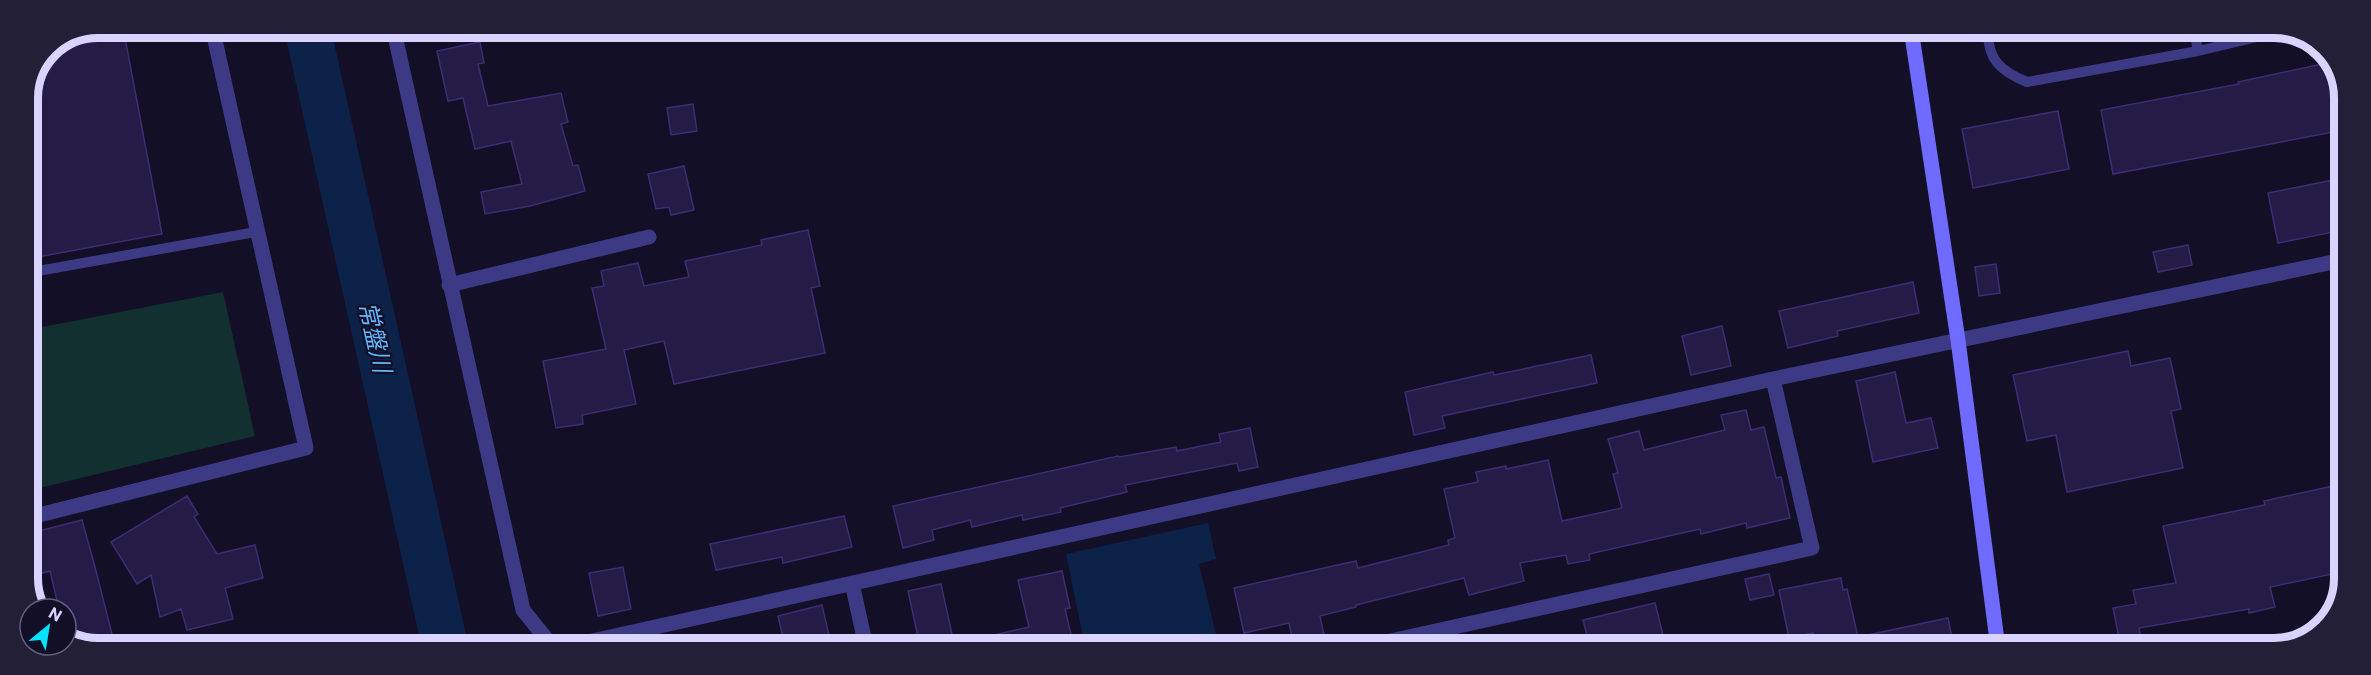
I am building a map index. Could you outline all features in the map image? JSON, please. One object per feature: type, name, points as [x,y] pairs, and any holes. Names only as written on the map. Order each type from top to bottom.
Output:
[{"type":"street","points":[[38,515],[306,448],[214,38]]},
{"type":"street","points":[[395,38],[523,610],[546,638]]},
{"type":"street","points":[[1912,38],[1958,340],[1997,638]]},
{"type":"street","points":[[449,285],[649,237]]},
{"type":"street","points":[[605,638],[1773,379],[2333,262]]},
{"type":"street","points":[[1404,638],[1812,548],[1773,379]]},
{"type":"street","points":[[852,583],[864,638]]},
{"type":"lane","points":[[1988,38],[1997,64],[2008,74],[2026,82],[2198,51],[2253,38]]},
{"type":"lane","points":[[2196,38],[2198,51]]},
{"type":"lane","points":[[38,271],[256,231]]},
{"type":"green space","points":[[223,292],[255,436],[38,488],[38,328]]},
{"type":"water","points":[[1208,523],[1216,559],[1199,564],[1217,638],[1083,638],[1066,554]]},
{"type":"building","points":[[98,38],[125,38],[162,234],[38,257],[39,86],[42,75],[55,55],[75,42]]},
{"type":"building","points":[[480,42],[484,63],[478,64],[488,106],[561,93],[568,122],[561,124],[573,166],[578,165],[585,191],[530,206],[485,214],[481,192],[522,184],[511,141],[475,149],[463,98],[448,101],[437,51]]},
{"type":"building","points":[[2323,64],[2329,75],[2333,94],[2333,132],[2113,174],[2101,110],[2239,84],[2238,82]]},
{"type":"building","points":[[693,104],[697,131],[671,135],[667,108]]},
{"type":"building","points":[[2058,111],[2069,169],[1973,188],[1962,129]]},
{"type":"building","points":[[684,166],[694,210],[671,215],[669,207],[656,209],[648,174]]},
{"type":"building","points":[[2333,180],[2333,232],[2278,243],[2268,193]]},
{"type":"building","points":[[808,230],[820,286],[811,288],[825,353],[674,384],[664,341],[624,350],[636,404],[582,415],[583,424],[556,428],[543,361],[606,349],[592,288],[604,286],[601,271],[638,263],[644,286],[689,277],[685,261],[762,245],[761,240]]},
{"type":"building","points":[[2188,245],[2192,265],[2158,272],[2153,252]]},
{"type":"building","points":[[1996,264],[2000,293],[1979,296],[1975,267]]},
{"type":"building","points":[[1913,282],[1919,313],[1837,331],[1838,336],[1788,348],[1779,311]]},
{"type":"building","points":[[1722,326],[1731,366],[1691,375],[1682,336]]},
{"type":"building","points":[[2128,351],[2131,366],[2170,358],[2181,409],[2171,411],[2183,468],[2067,492],[2056,435],[2027,441],[2013,375]]},
{"type":"building","points":[[1591,355],[1597,383],[1442,416],[1445,428],[1414,435],[1405,392],[1493,372],[1494,375]]},
{"type":"building","points":[[1895,372],[1906,423],[1931,418],[1938,448],[1873,462],[1856,381]]},
{"type":"building","points":[[1746,410],[1751,430],[1764,427],[1776,478],[1781,477],[1790,518],[1747,528],[1746,523],[1701,534],[1700,529],[1589,554],[1590,560],[1568,564],[1566,555],[1520,563],[1524,581],[1469,595],[1464,578],[1356,605],[1356,607],[1320,616],[1324,635],[1311,638],[1292,638],[1289,623],[1244,633],[1234,588],[1356,561],[1358,568],[1449,545],[1448,540],[1455,538],[1444,489],[1478,482],[1476,472],[1506,466],[1506,469],[1548,460],[1562,521],[1622,508],[1613,474],[1618,473],[1608,439],[1639,431],[1644,450],[1725,430],[1721,415]]},
{"type":"building","points":[[1250,428],[1258,467],[1239,471],[1237,463],[1125,485],[1127,492],[1060,508],[1061,512],[1023,520],[1022,515],[972,527],[970,520],[932,530],[934,540],[903,548],[893,506],[1118,456],[1176,447],[1177,451],[1221,442],[1219,434]]},
{"type":"building","points":[[2334,486],[2334,574],[2270,587],[2275,607],[2249,613],[2249,609],[2139,628],[2141,638],[2119,638],[2113,608],[2136,604],[2133,590],[2176,583],[2163,526],[2265,505],[2264,501]]},
{"type":"building","points":[[187,496],[198,514],[194,517],[217,554],[255,545],[263,578],[225,588],[233,619],[187,630],[181,609],[160,617],[151,575],[137,584],[111,542]]},
{"type":"building","points":[[844,516],[852,547],[783,563],[782,557],[716,570],[710,544]]},
{"type":"building","points":[[82,520],[113,638],[78,634],[78,597],[56,597],[50,571],[38,574],[38,531]]},
{"type":"building","points":[[623,567],[631,609],[598,616],[589,573]]},
{"type":"building","points":[[1062,571],[1070,608],[1065,609],[1072,638],[981,638],[1029,627],[1018,580]]},
{"type":"building","points":[[1769,574],[1774,595],[1750,600],[1745,579]]},
{"type":"building","points":[[1841,578],[1843,590],[1847,589],[1858,637],[1948,618],[1952,638],[1814,638],[1813,633],[1789,638],[1779,590]]},
{"type":"building","points":[[941,584],[953,638],[918,638],[908,591]]},
{"type":"building","points":[[1655,603],[1664,638],[1588,638],[1583,620]]},
{"type":"building","points":[[822,605],[830,638],[783,638],[778,616]]},
{"type":"waterway","name":"常盤川","points":[[309,38],[443,638]]}]
